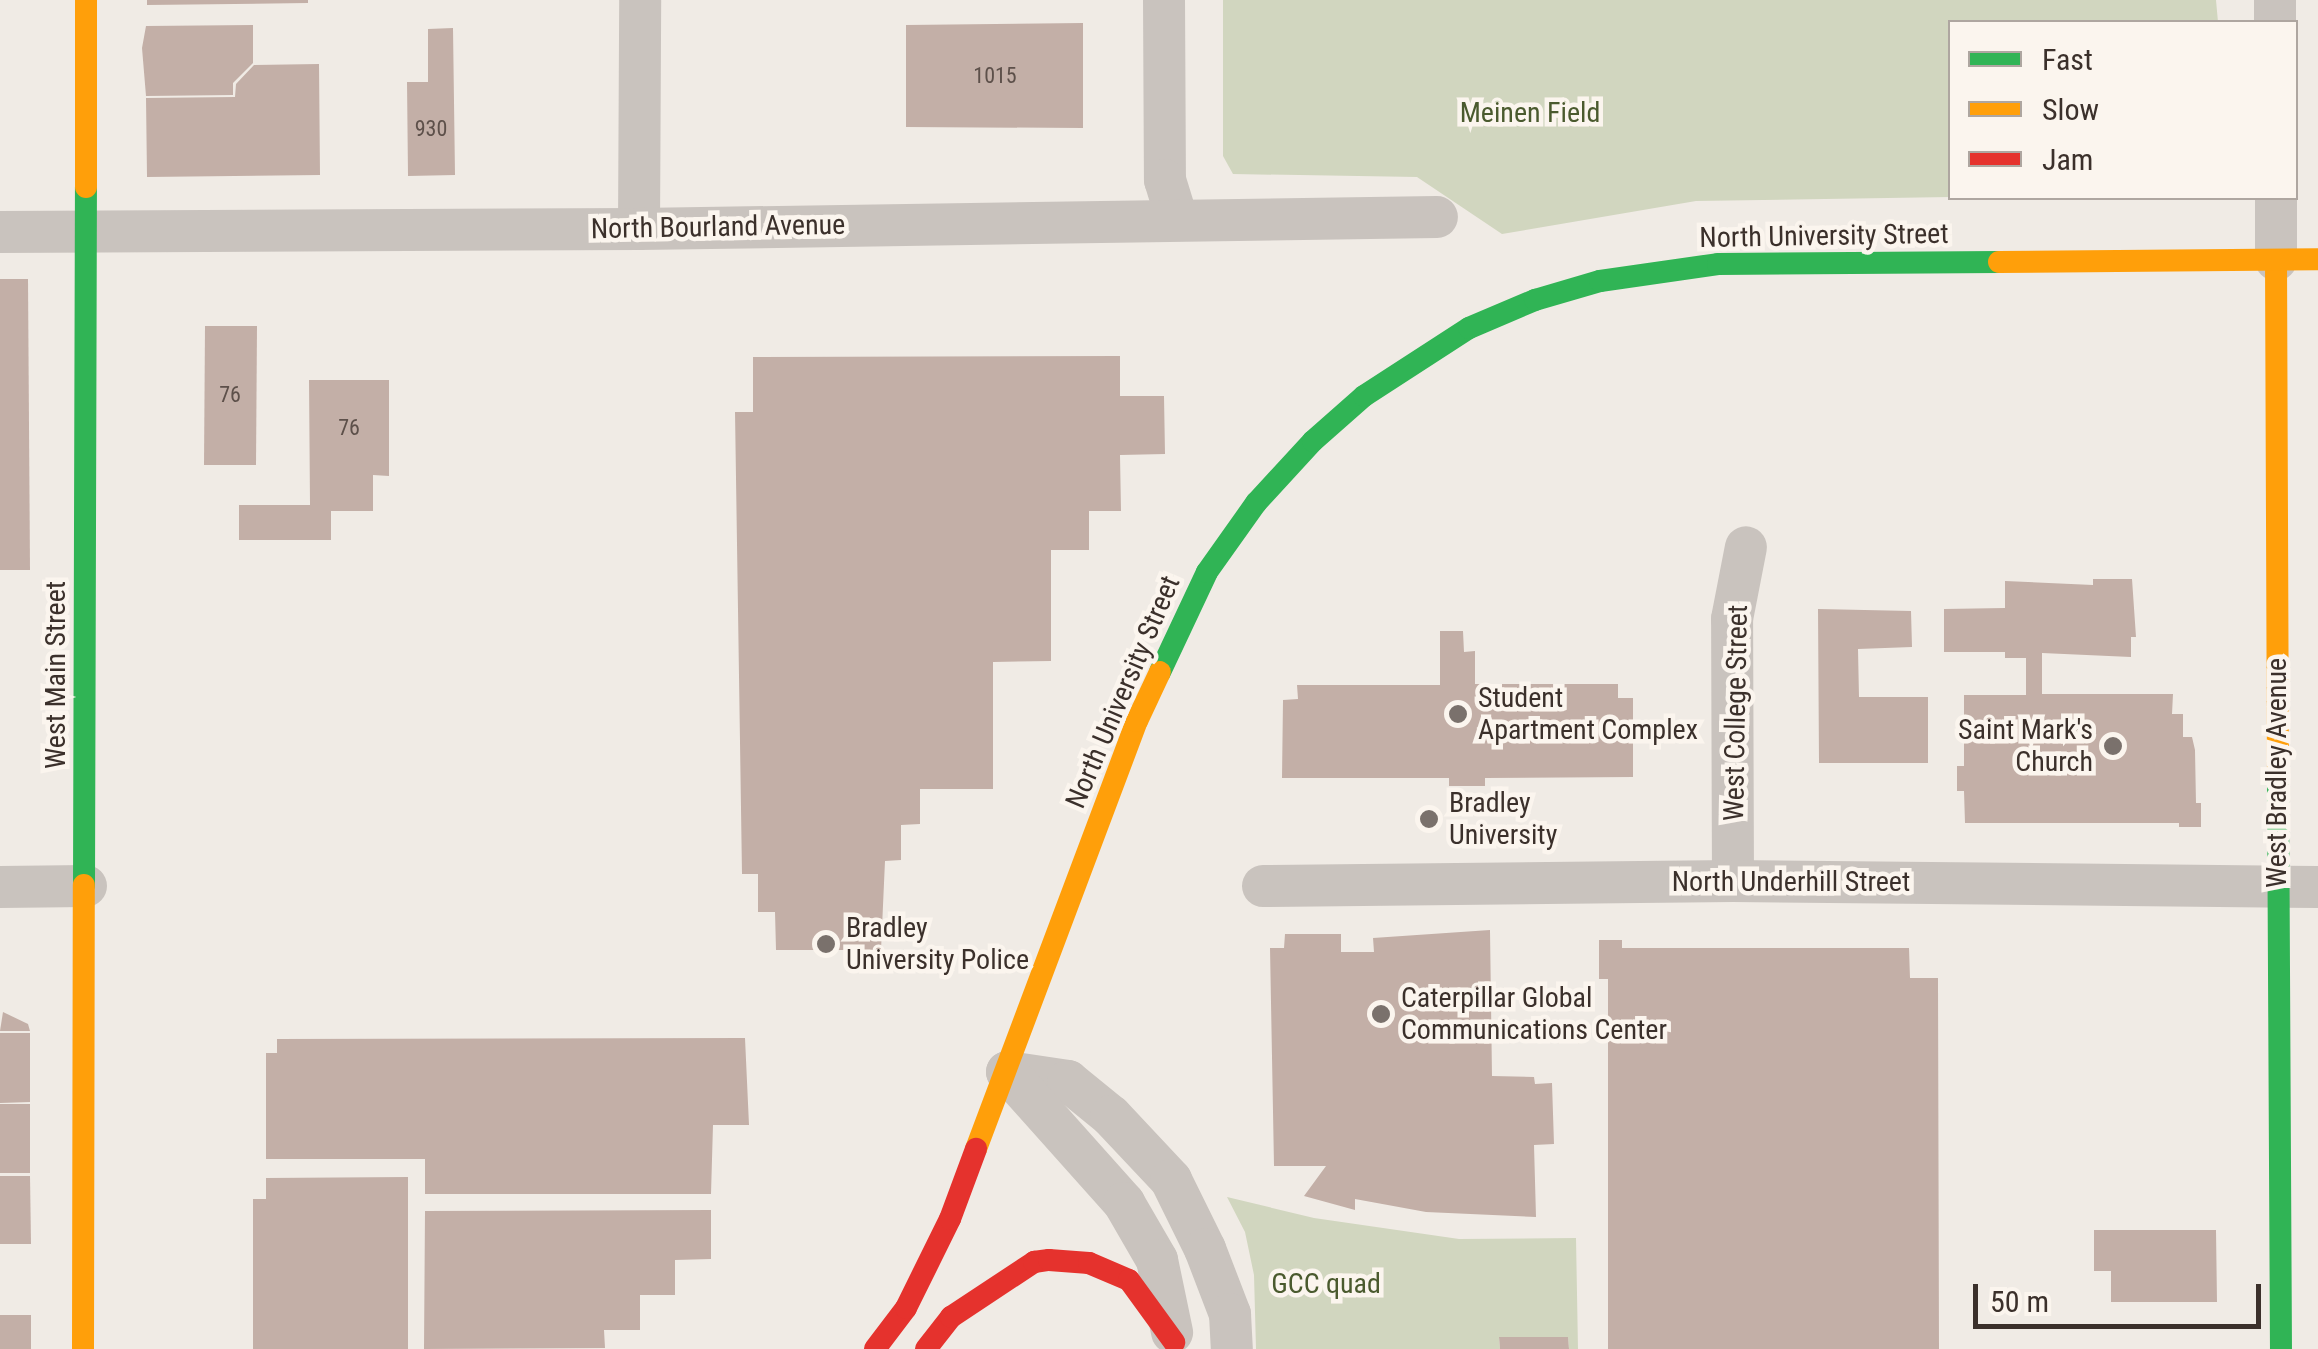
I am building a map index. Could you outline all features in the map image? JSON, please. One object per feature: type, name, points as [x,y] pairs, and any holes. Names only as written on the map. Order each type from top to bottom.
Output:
[{"type":"main road","name":"West Main Street","points":[[83,1349],[86,0]]},
{"type":"main road","name":"North University Street","points":[[875,1349],[906,1308],[950,1219],[1137,721],[1207,572],[1256,504],[1313,442],[1364,396],[1462,332],[1535,300],[1600,281],[1718,264],[2318,259]]},
{"type":"main road","name":"West Bradley Avenue","points":[[2276,260],[2275,887],[2281,1349]]},
{"type":"main road","points":[[926,1349],[952,1317],[1034,1262],[1049,1260],[1089,1262],[1129,1280],[1174,1346]]},
{"type":"street","points":[[639,229],[640,0]]},
{"type":"street","points":[[1164,0],[1165,180],[1177,219]]},
{"type":"street","name":"West Bradley Avenue","points":[[2276,200],[2276,260]]},
{"type":"street","name":"North Bourland Avenue","points":[[0,232],[639,229],[1437,217]]},
{"type":"street","name":"West College Street","points":[[1733,880],[1732,618],[1746,547]]},
{"type":"street","name":"North Underhill Street","points":[[1263,886],[1733,880],[2318,887]]},
{"type":"street","points":[[0,887],[86,886]]},
{"type":"street","points":[[1008,1072],[1124,1203],[1157,1260],[1174,1346]]},
{"type":"street","points":[[1008,1072],[1068,1082],[1112,1116],[1171,1180],[1206,1249],[1230,1314],[1232,1349]]},
{"type":"green space","name":"Meinen Field","points":[[1223,0],[2216,0],[2218,20],[1948,20],[1948,197],[1696,201],[1502,234],[1417,177],[1233,174],[1223,156]]},
{"type":"green space","name":"GCC quad","points":[[1227,1197],[1314,1218],[1459,1239],[1576,1238],[1578,1349],[1569,1349],[1568,1337],[1499,1338],[1500,1349],[1256,1349],[1254,1275],[1245,1232]]},
{"type":"building","points":[[147,0],[308,0],[308,3],[147,5]]},
{"type":"building","points":[[1083,23],[1083,128],[906,127],[906,25]]},
{"type":"building","points":[[253,25],[253,63],[233,83],[233,95],[146,96],[142,48],[146,26]]},
{"type":"building","points":[[453,28],[455,175],[408,176],[407,82],[428,82],[428,29]]},
{"type":"building","points":[[319,64],[320,175],[147,177],[146,98],[235,97],[236,84],[254,65]]},
{"type":"building","points":[[0,279],[28,279],[30,570],[0,570]]},
{"type":"building","points":[[205,326],[257,326],[256,465],[204,465]]},
{"type":"building","points":[[1120,356],[1120,396],[1164,396],[1165,454],[1120,455],[1121,511],[1089,511],[1089,550],[1051,550],[1051,661],[993,662],[993,789],[920,789],[920,824],[901,825],[901,860],[885,861],[881,950],[776,950],[775,912],[758,912],[758,874],[742,874],[735,412],[753,412],[753,357]]},
{"type":"building","points":[[309,380],[389,380],[389,476],[373,475],[373,511],[331,511],[331,540],[239,540],[239,505],[310,505]]},
{"type":"building","points":[[2093,579],[2132,579],[2136,637],[2131,637],[2131,657],[2042,653],[2042,694],[2173,694],[2172,714],[2183,714],[2183,737],[2192,737],[2195,750],[2196,803],[2201,803],[2201,827],[2179,827],[2179,823],[1965,823],[1964,791],[1957,791],[1957,766],[1964,766],[1964,695],[2026,695],[2026,658],[2005,658],[2005,652],[1944,652],[1944,609],[2005,608],[2005,581],[2093,585]]},
{"type":"building","points":[[1818,609],[1911,611],[1912,647],[1858,649],[1859,697],[1928,697],[1928,763],[1819,763]]},
{"type":"building","name":"Student Apartment Complex","points":[[1440,631],[1463,631],[1464,652],[1475,651],[1475,684],[1618,684],[1618,698],[1633,698],[1633,777],[1485,778],[1485,786],[1449,786],[1449,778],[1282,778],[1283,700],[1298,699],[1297,685],[1440,685]]},
{"type":"building","name":"Caterpillar Global Communications Center","points":[[1490,930],[1492,1076],[1534,1077],[1535,1084],[1552,1083],[1554,1144],[1534,1145],[1536,1217],[1426,1212],[1355,1199],[1355,1210],[1304,1196],[1326,1166],[1274,1166],[1270,948],[1284,948],[1285,934],[1341,934],[1341,952],[1374,952],[1373,938]]},
{"type":"building","points":[[1599,940],[1622,940],[1622,948],[1909,948],[1910,978],[1938,978],[1939,1349],[1608,1349],[1608,979],[1599,979]]},
{"type":"building","points":[[3,1012],[28,1024],[30,1031],[0,1031]]},
{"type":"building","points":[[0,1033],[30,1033],[30,1102],[0,1103]]},
{"type":"building","points":[[745,1038],[749,1125],[713,1125],[711,1194],[425,1194],[425,1159],[266,1159],[266,1053],[277,1053],[277,1039]]},
{"type":"building","points":[[0,1104],[30,1104],[30,1173],[0,1173]]},
{"type":"building","points":[[0,1176],[30,1176],[31,1244],[0,1244]]},
{"type":"building","points":[[408,1177],[408,1349],[253,1349],[253,1199],[266,1199],[266,1178]]},
{"type":"building","points":[[711,1210],[711,1259],[675,1260],[675,1295],[640,1295],[640,1330],[604,1330],[605,1348],[424,1349],[425,1211]]},
{"type":"building","points":[[2094,1230],[2216,1230],[2217,1302],[2111,1302],[2111,1271],[2094,1271]]},
{"type":"building","points":[[0,1315],[31,1315],[31,1349],[0,1349]]},
{"type":"building","points":[[1499,1337],[1568,1337],[1569,1349],[1500,1349]]},
{"type":"traffic: fast","points":[[84,885],[86,187]]},
{"type":"traffic: fast","points":[[1160,672],[1207,572],[1256,503],[1313,441],[1364,396],[1469,328],[1535,300],[1600,281],[1718,264],[1999,262]]},
{"type":"traffic: fast","points":[[2278,780],[2281,1349]]},
{"type":"traffic: slow","points":[[86,0],[86,187]]},
{"type":"traffic: slow","points":[[1999,262],[2318,259]]},
{"type":"traffic: slow","points":[[2276,260],[2278,780]]},
{"type":"traffic: slow","points":[[976,1149],[1137,721],[1160,672]]},
{"type":"traffic: slow","points":[[83,1349],[84,885]]},
{"type":"traffic: jam","points":[[875,1349],[906,1308],[950,1219],[976,1149]]},
{"type":"traffic: jam","points":[[926,1349],[951,1317],[1034,1262],[1049,1260],[1089,1263],[1129,1280],[1174,1342]]},
{"type":"place","name":"Student Apartment Complex","points":[[1458,714]]},
{"type":"place","name":"Saint Mark's Church","points":[[2113,746]]},
{"type":"place","name":"Bradley University","points":[[1429,819]]},
{"type":"place","name":"Bradley University Police","points":[[826,944]]},
{"type":"place","name":"Caterpillar Global Communications Center","points":[[1381,1014]]}]
